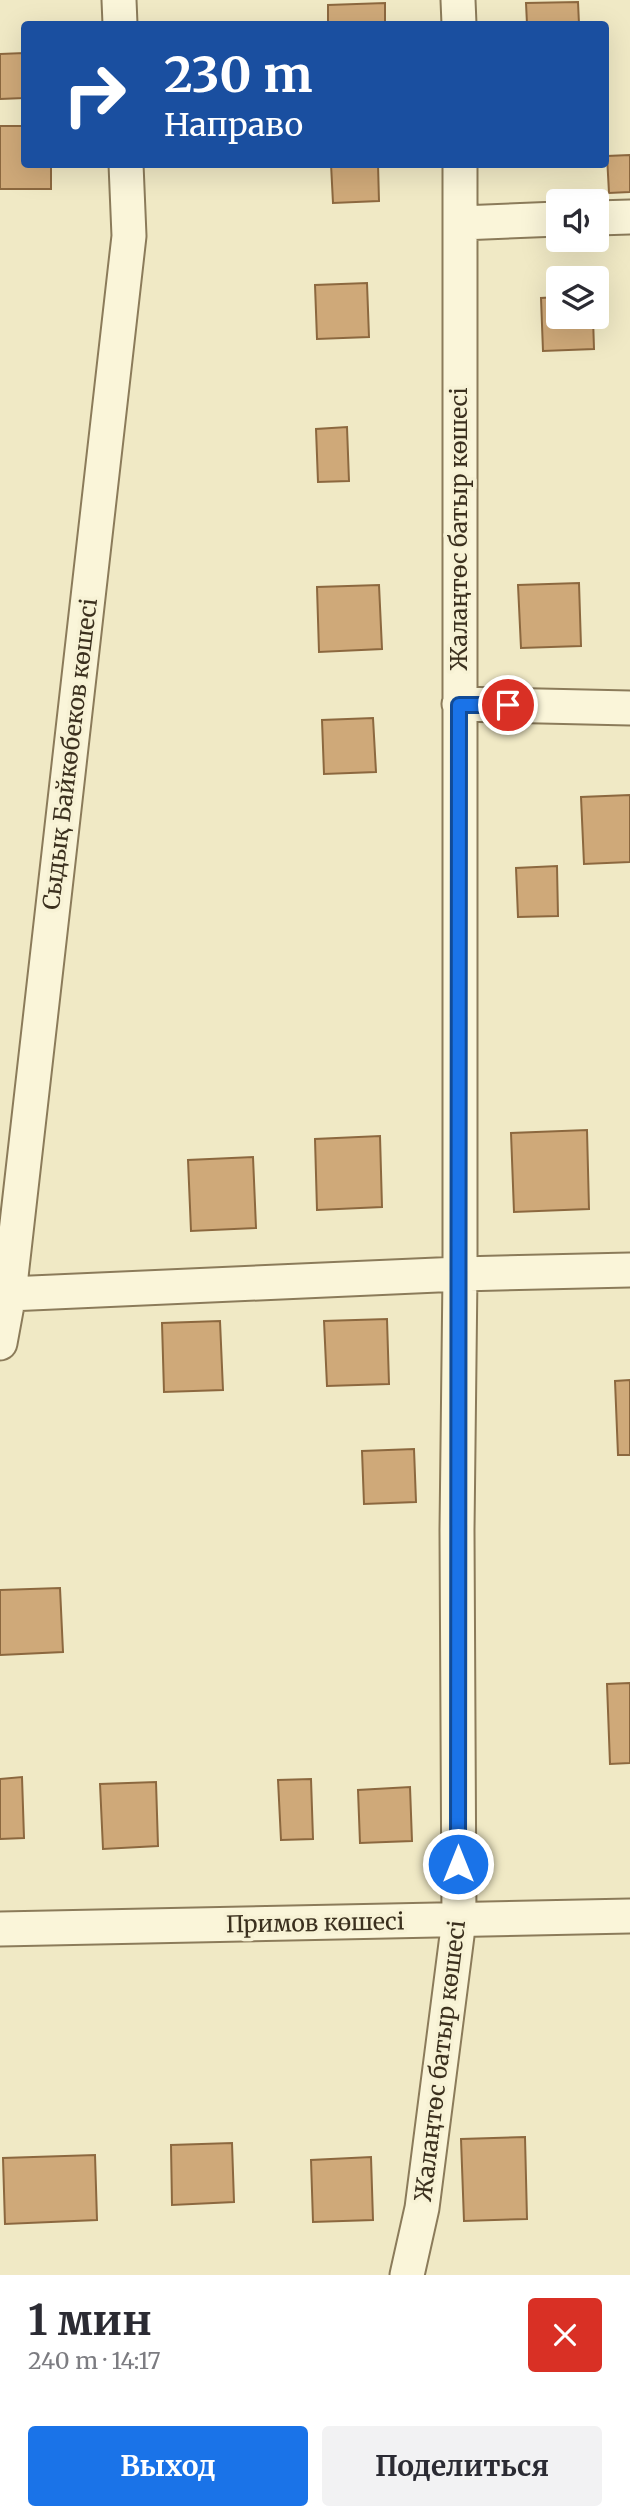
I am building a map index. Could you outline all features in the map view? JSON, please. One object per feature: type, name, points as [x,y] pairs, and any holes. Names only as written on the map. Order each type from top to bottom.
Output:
[{"type":"street","points":[[119,0],[120,21]]},
{"type":"street","points":[[458,0],[459,21]]},
{"type":"street","name":"Сыдық Байкөбеков көшесі","points":[[0,1343],[9,1294],[129,236],[126,168]]},
{"type":"street","name":"Жалаңтөс батыр көшесі","points":[[407,2275],[422,2208],[459,1920],[457,1530],[460,1274],[460,168]]},
{"type":"street","points":[[609,218],[630,217]]},
{"type":"street","points":[[461,223],[546,219]]},
{"type":"street","points":[[459,705],[630,708]]},
{"type":"street","points":[[9,1294],[460,1274],[630,1270]]},
{"type":"street","name":"Примов көшесі","points":[[0,1929],[630,1916]]},
{"type":"building","points":[[578,2],[579,21],[527,21],[526,3]]},
{"type":"building","points":[[385,3],[385,21],[328,21],[328,5]]},
{"type":"building","points":[[21,53],[21,98],[0,99],[0,54]]},
{"type":"building","points":[[0,126],[21,126],[21,168],[51,168],[51,189],[0,189]]},
{"type":"building","points":[[630,155],[630,192],[609,193],[609,156]]},
{"type":"building","points":[[331,168],[378,168],[379,201],[333,203]]},
{"type":"building","points":[[367,283],[369,337],[317,339],[315,285]]},
{"type":"building","points":[[541,298],[546,298],[546,329],[593,329],[594,349],[543,351]]},
{"type":"building","points":[[347,427],[349,481],[318,482],[316,429]]},
{"type":"building","points":[[579,583],[581,646],[521,648],[518,585]]},
{"type":"building","points":[[379,585],[382,649],[319,652],[317,587]]},
{"type":"building","points":[[373,718],[376,772],[324,774],[322,720]]},
{"type":"building","points":[[630,795],[630,862],[584,864],[581,797]]},
{"type":"building","points":[[557,866],[558,916],[518,917],[516,868]]},
{"type":"building","points":[[587,1130],[589,1209],[514,1212],[511,1133]]},
{"type":"building","points":[[380,1136],[382,1207],[317,1210],[315,1139]]},
{"type":"building","points":[[253,1157],[256,1228],[191,1231],[188,1160]]},
{"type":"building","points":[[387,1319],[389,1384],[327,1386],[324,1321]]},
{"type":"building","points":[[220,1321],[223,1390],[164,1392],[162,1323]]},
{"type":"building","points":[[630,1380],[630,1455],[618,1455],[615,1381]]},
{"type":"building","points":[[414,1449],[416,1502],[364,1504],[362,1451]]},
{"type":"building","points":[[60,1588],[63,1652],[0,1655],[0,1590]]},
{"type":"building","points":[[630,1683],[630,1763],[610,1764],[607,1684]]},
{"type":"building","points":[[22,1777],[24,1838],[0,1839],[0,1779]]},
{"type":"building","points":[[311,1779],[313,1839],[281,1840],[278,1780]]},
{"type":"building","points":[[156,1782],[158,1846],[103,1849],[100,1784]]},
{"type":"building","points":[[410,1787],[412,1841],[360,1843],[358,1790]]},
{"type":"building","points":[[525,2137],[527,2219],[464,2221],[461,2139]]},
{"type":"building","points":[[232,2143],[234,2202],[172,2205],[171,2145]]},
{"type":"building","points":[[95,2155],[97,2220],[5,2224],[3,2158]]},
{"type":"building","points":[[371,2157],[373,2220],[313,2222],[311,2160]]},
{"type":"route","points":[[458,1864],[459,705],[508,705]]}]
